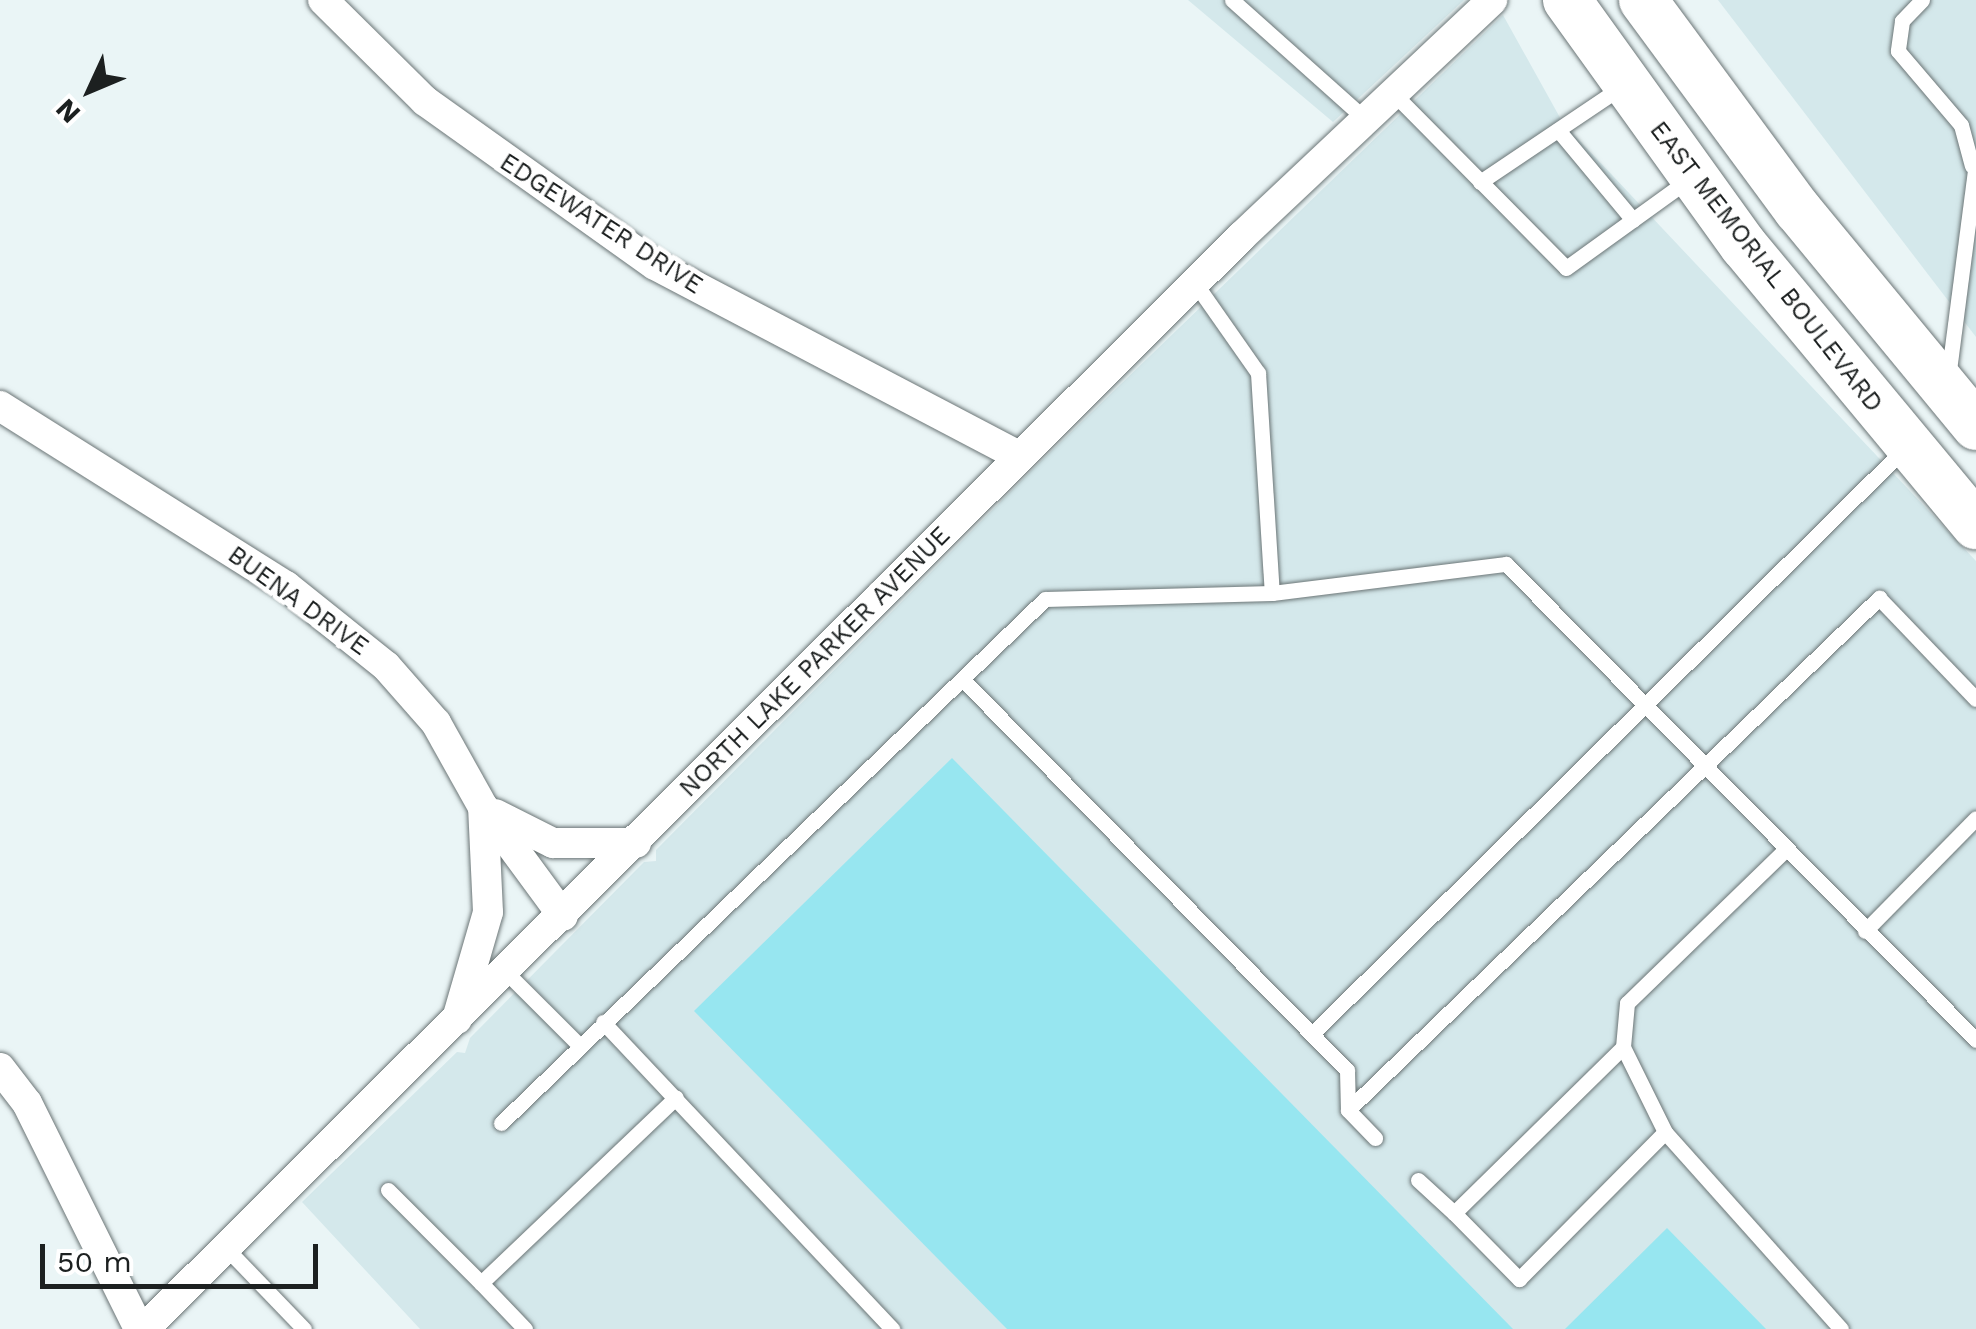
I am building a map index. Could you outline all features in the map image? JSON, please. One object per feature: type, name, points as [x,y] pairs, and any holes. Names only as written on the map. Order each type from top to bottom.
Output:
[{"type":"main road","name":"EAST MEMORIAL BOULEVARD","points":[[1567,0],[1693,176],[1908,446],[1976,525]]},
{"type":"main road","points":[[1643,0],[1698,77],[1961,409]]},
{"type":"main road","points":[[1676,0],[1698,77]]},
{"type":"street","name":"EDGEWATER DRIVE","points":[[323,0],[426,101],[656,265],[1019,456]]},
{"type":"street","name":"NORTH LAKE PARKER AVENUE","points":[[142,1329],[508,974],[1195,282],[1492,0]]},
{"type":"street","name":"BUENA DRIVE","points":[[0,406],[338,624],[436,722],[484,807],[564,916]]},
{"type":"street","points":[[453,1028],[488,912],[484,807],[553,843],[636,843]]},
{"type":"street","points":[[0,1068],[27,1103],[142,1329]]},
{"type":"lane","points":[[1232,0],[1364,118]]},
{"type":"lane","points":[[1922,0],[1902,21],[1898,51],[1961,125],[1974,164],[1961,409]]},
{"type":"lane","points":[[1480,182],[1626,84]]},
{"type":"lane","points":[[1392,92],[1566,268],[1693,176]]},
{"type":"lane","points":[[1558,130],[1632,220]]},
{"type":"lane","points":[[1195,282],[1258,373],[1272,593]]},
{"type":"lane","points":[[1312,1034],[1908,446]]},
{"type":"lane","points":[[501,1123],[964,681],[1044,599],[1272,593],[1506,564],[1976,1040]]},
{"type":"lane","points":[[1348,1110],[1879,598],[1976,699]]},
{"type":"lane","points":[[964,681],[1347,1070],[1348,1110],[1375,1138]]},
{"type":"lane","points":[[1865,931],[1976,818]]},
{"type":"lane","points":[[1785,850],[1627,1004],[1623,1047],[1665,1132],[1842,1329]]},
{"type":"lane","points":[[508,974],[579,1045]]},
{"type":"lane","points":[[603,1022],[892,1329]]},
{"type":"lane","points":[[1454,1213],[1623,1047]]},
{"type":"lane","points":[[481,1283],[676,1097]]},
{"type":"lane","points":[[1418,1180],[1519,1279],[1665,1132]]},
{"type":"lane","points":[[388,1190],[525,1329]]},
{"type":"lane","points":[[227,1249],[304,1329]]},
{"type":"shaded area","points":[[1188,0],[1464,0],[1333,122]]},
{"type":"shaded area","points":[[1718,0],[1976,0],[1976,337]]},
{"type":"shaded area","points":[[1503,15],[1563,123],[1976,561],[1976,1329],[420,1329],[302,1202],[457,1052],[465,1053],[470,1038],[644,862],[656,861],[656,850],[1034,468]]},
{"type":"building","points":[[952,758],[1513,1329],[1007,1329],[694,1011]]},
{"type":"building","points":[[1667,1228],[1766,1329],[1565,1329]]}]
